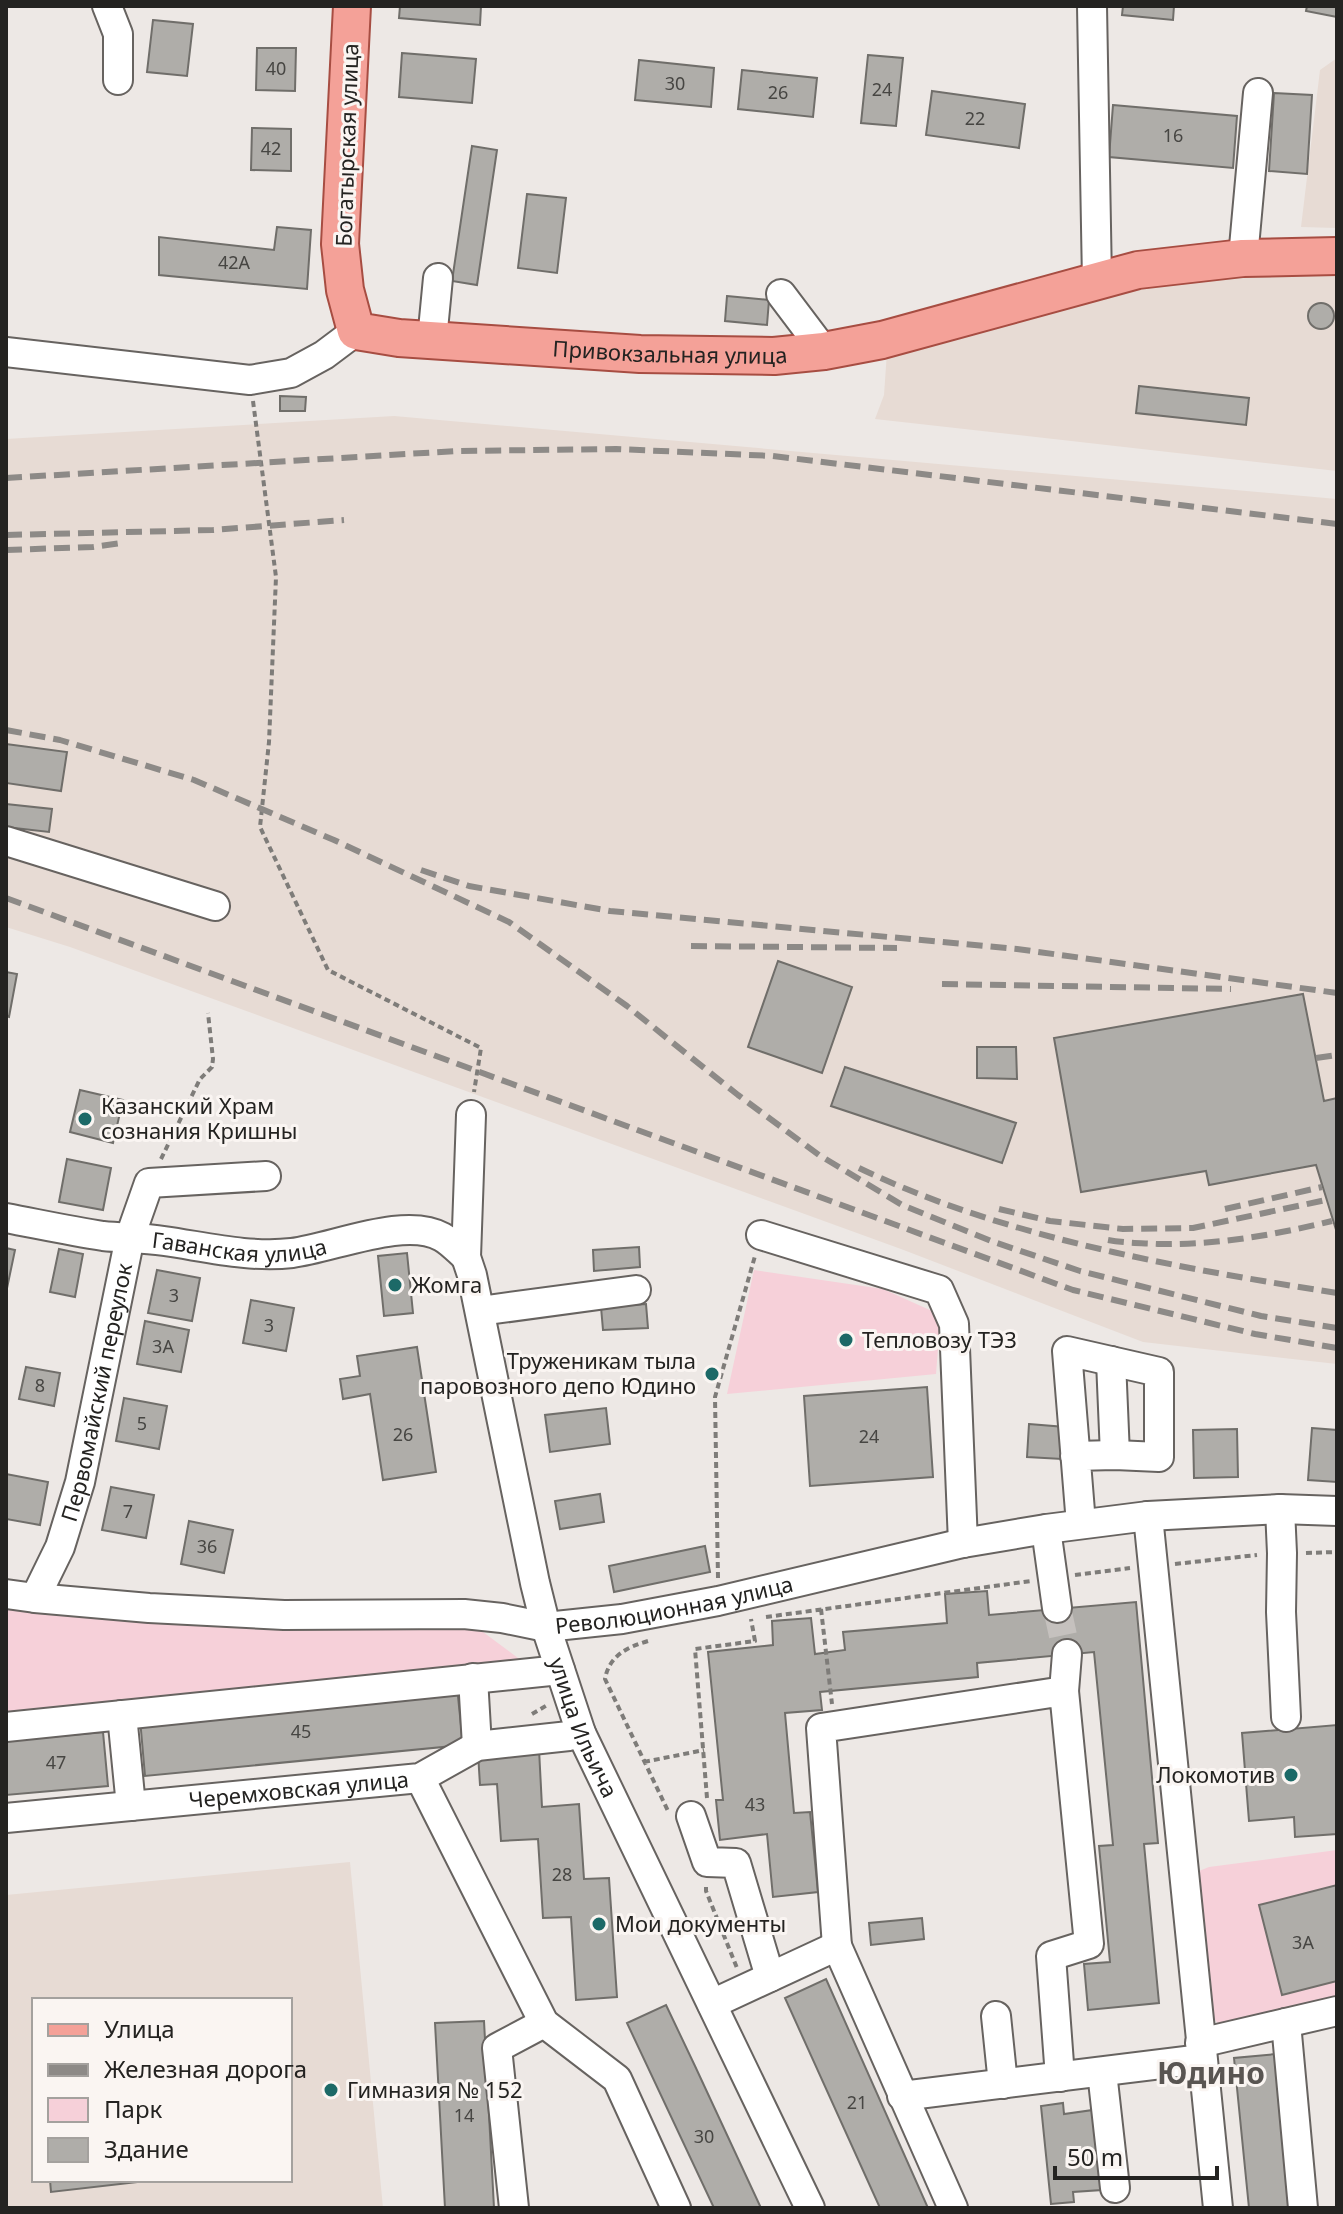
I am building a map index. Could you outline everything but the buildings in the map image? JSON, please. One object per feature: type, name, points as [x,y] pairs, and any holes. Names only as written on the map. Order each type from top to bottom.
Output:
[{"type":"main road","name":"Богатырская улица","points":[[352,6],[340,244],[345,290],[356,331]]},
{"type":"main road","name":"Привокзальная улица","points":[[356,331],[432,340],[640,354],[774,356],[882,340],[1138,270],[1243,258],[1337,256]]},
{"type":"street","points":[[107,6],[118,34],[118,80]]},
{"type":"street","points":[[1092,6],[1097,281]]},
{"type":"street","points":[[1243,258],[1258,93]]},
{"type":"street","points":[[432,340],[438,278]]},
{"type":"street","points":[[781,294],[824,351]]},
{"type":"street","points":[[6,352],[250,380],[291,373],[324,355],[356,331]]},
{"type":"street","points":[[6,841],[215,906]]},
{"type":"street","name":"улица Ильича","points":[[471,1115],[466,1257],[546,1627],[581,1733],[810,2208]]},
{"type":"street","points":[[149,1183],[266,1176]]},
{"type":"street","name":"Первомайский переулок","points":[[35,1598],[60,1547],[80,1482],[130,1237],[149,1183]]},
{"type":"street","name":"Гаванская улица","points":[[6,1218],[105,1236],[273,1255],[380,1233],[429,1232],[443,1238],[466,1257]]},
{"type":"street","points":[[761,1235],[939,1290],[954,1324],[963,1543]]},
{"type":"street","points":[[480,1311],[636,1290]]},
{"type":"street","points":[[1075,1456],[1159,1457],[1159,1372],[1067,1351],[1075,1456],[1081,1524]]},
{"type":"street","points":[[1111,1361],[1115,1455]]},
{"type":"street","points":[[1280,1509],[1286,1717]]},
{"type":"street","name":"Революционная улица","points":[[6,1594],[149,1608],[284,1615],[464,1614],[546,1627],[622,1619],[718,1601],[963,1543],[1046,1529],[1148,1516],[1280,1509],[1337,1511]]},
{"type":"street","points":[[1148,1516],[1218,2208]]},
{"type":"street","points":[[1046,1529],[1057,1608]]},
{"type":"street","points":[[1060,2077],[1051,1956],[1089,1944],[1064,1691],[1067,1654]]},
{"type":"street","points":[[6,1727],[560,1670]]},
{"type":"street","points":[[473,1678],[477,1746]]},
{"type":"street","points":[[953,2208],[837,1946],[821,1728],[1064,1691]]},
{"type":"street","points":[[122,1715],[131,1806]]},
{"type":"street","name":"Черемховская улица","points":[[6,1818],[420,1778],[477,1746],[581,1733]]},
{"type":"street","points":[[420,1778],[544,2023],[617,2079],[676,2208]]},
{"type":"street","points":[[691,1816],[707,1862],[736,1863],[758,1983]]},
{"type":"street","points":[[712,2004],[837,1946]]},
{"type":"street","points":[[902,2096],[1102,2072],[1201,2051],[1286,2023],[1337,2011]]},
{"type":"street","points":[[996,2016],[1003,2084]]},
{"type":"street","points":[[514,2208],[497,2048],[544,2023]]},
{"type":"street","points":[[1286,2023],[1303,2208]]},
{"type":"street","points":[[1102,2072],[1115,2188]]},
{"type":"path","points":[[250,380],[276,577],[269,742],[260,827],[328,970],[481,1048],[471,1115]]},
{"type":"path","points":[[149,1183],[200,1079],[212,1067],[208,1013]]},
{"type":"path","points":[[718,1601],[715,1397],[761,1235]]},
{"type":"path","points":[[765,1617],[1153,1566],[1282,1553],[1337,1552]]},
{"type":"path","points":[[821,1609],[835,1726]]},
{"type":"path","points":[[651,1640],[633,1645],[617,1656],[605,1679],[672,1819],[708,1813],[695,1649],[755,1641],[751,1619]]},
{"type":"path","points":[[644,1762],[704,1750]]},
{"type":"path","points":[[707,1862],[706,1891],[758,1983]]},
{"type":"shaded area","points":[[1337,58],[1337,228],[1301,227],[1320,70]]},
{"type":"shaded area","points":[[1337,273],[1337,471],[875,419],[884,395],[887,352],[1164,280]]},
{"type":"shaded area","points":[[394,416],[1337,499],[1337,1364],[1143,1342],[901,1249],[70,947],[6,927],[6,439]]},
{"type":"shaded area","name":"Гимназия № 152","points":[[350,1862],[383,2208],[6,2208],[6,1895]]},
{"type":"green space","points":[[754,1270],[883,1289],[932,1311],[940,1323],[936,1374],[727,1394]]},
{"type":"green space","points":[[6,1609],[185,1623],[479,1629],[526,1664],[6,1714]]},
{"type":"green space","points":[[1337,1850],[1337,2011],[1227,2036],[1208,2010],[1194,1873],[1209,1867]]},
{"type":"tunnel","points":[[1057,1608],[1067,1654]]},
{"type":"railway","points":[[6,478],[457,451],[616,449],[773,456],[1337,524]]},
{"type":"railway","points":[[6,535],[213,530],[344,520]]},
{"type":"railway","points":[[6,550],[122,543]]},
{"type":"railway","points":[[6,730],[60,740],[194,780],[334,840],[509,922],[627,1006],[819,1155],[902,1205],[991,1241],[1080,1271],[1261,1316],[1337,1328]]},
{"type":"railway","points":[[421,870],[469,886],[610,911],[1017,949],[1337,993]]},
{"type":"railway","points":[[6,898],[1073,1290],[1255,1334],[1337,1348]]},
{"type":"railway","points":[[691,946],[897,948]]},
{"type":"railway","points":[[942,984],[1231,989]]},
{"type":"railway","points":[[1316,1058],[1337,1055]]},
{"type":"railway","points":[[859,1168],[973,1214],[1032,1232],[1154,1261],[1337,1293]]},
{"type":"railway","points":[[1225,1209],[1322,1187]]},
{"type":"railway","points":[[999,1209],[1050,1221],[1123,1229],[1193,1228],[1326,1200]]},
{"type":"railway","points":[[1108,1240],[1158,1244],[1202,1243],[1267,1235],[1332,1221]]},
{"type":"place","name":"Казанский Храм сознания Кришны","points":[[85,1119]]},
{"type":"place","name":"Жомга","points":[[395,1285]]},
{"type":"place","name":"Тепловозу ТЭ3","points":[[846,1340]]},
{"type":"place","name":"Труженикам тыла паровозного депо Юдино","points":[[712,1374]]},
{"type":"place","name":"Локомотив","points":[[1291,1775]]},
{"type":"place","name":"Мои документы","points":[[599,1924]]},
{"type":"place","name":"Гимназия № 152","points":[[331,2090]]},
{"type":"district","name":"Юдино","points":[[1211,2074]]}]
